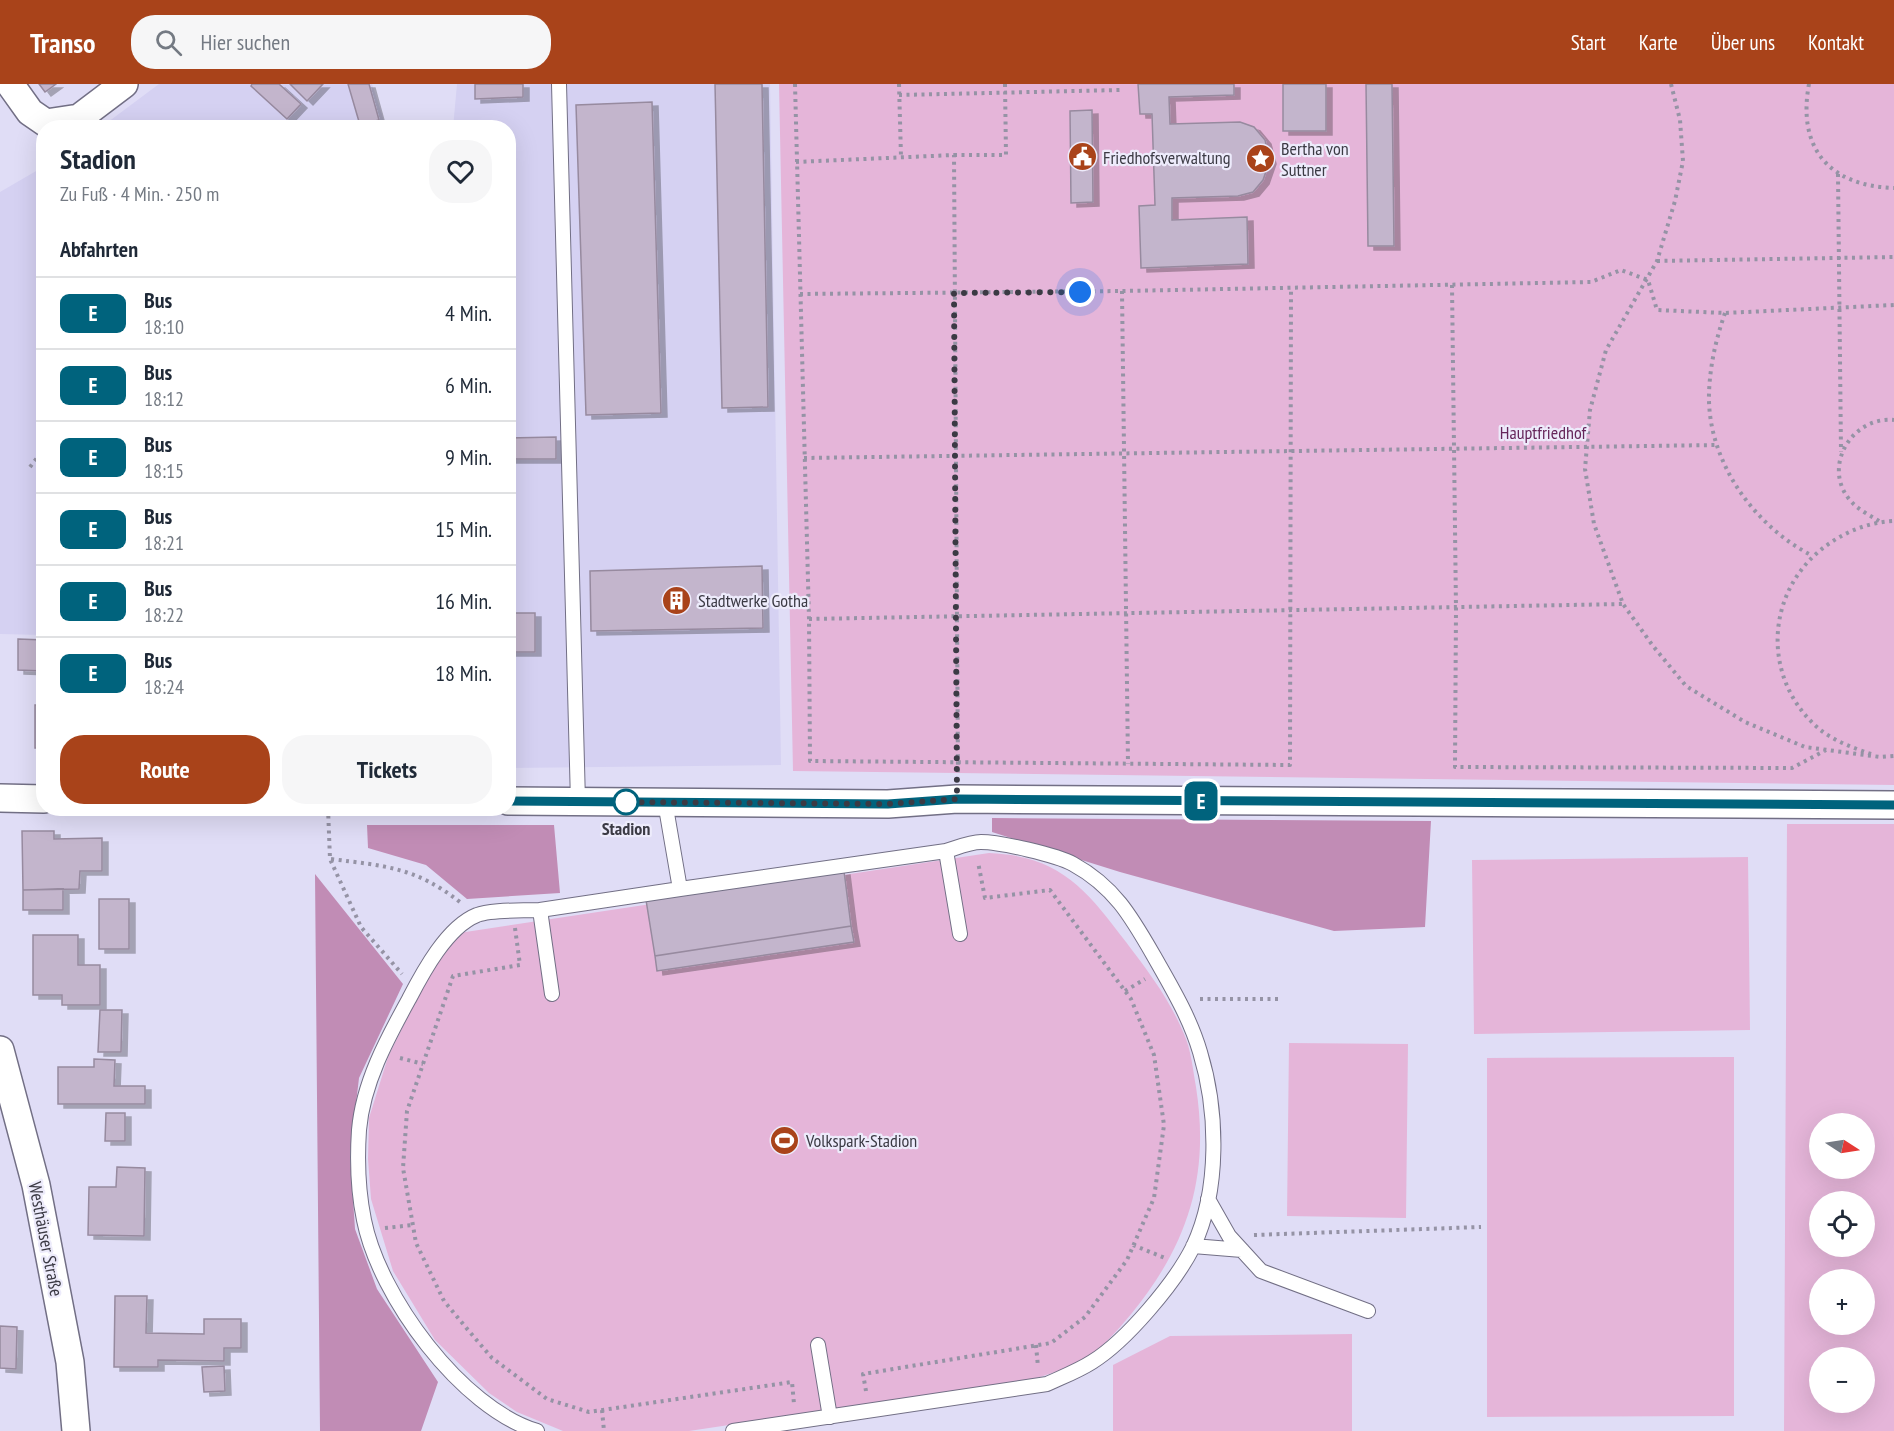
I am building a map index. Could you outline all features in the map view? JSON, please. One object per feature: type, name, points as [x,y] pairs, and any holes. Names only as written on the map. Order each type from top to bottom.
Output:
[{"type":"street","points":[[10,84],[30,112],[42,120]]},
{"type":"street","points":[[66,120],[79,118],[124,84]]},
{"type":"street","points":[[0,798],[36,799]]},
{"type":"street","points":[[516,801],[888,804],[957,799],[1894,805]]},
{"type":"street","name":"Westhäuser Straße","points":[[0,1050],[36,1185],[70,1362],[76,1431]]},
{"type":"lane","points":[[559,84],[578,802]]},
{"type":"lane","points":[[665,802],[680,889]]},
{"type":"lane","points":[[537,1431],[487,1407],[426,1345],[386,1278],[367,1230],[358,1176],[359,1128],[364,1098],[393,1029],[414,988],[431,959],[455,932],[477,915],[540,910],[946,851],[975,843],[1029,850],[1072,862],[1101,883],[1125,907],[1178,999],[1200,1052],[1210,1099],[1213,1138],[1208,1199],[1193,1246],[1182,1265],[1142,1317],[1119,1341],[1092,1362],[1047,1384],[733,1431]]},
{"type":"lane","points":[[946,851],[960,934]]},
{"type":"lane","points":[[540,910],[552,994]]},
{"type":"lane","points":[[1208,1199],[1229,1236],[1261,1271],[1368,1311]]},
{"type":"lane","points":[[1193,1246],[1242,1250]]},
{"type":"lane","points":[[818,1345],[830,1418]]},
{"type":"path","points":[[795,84],[809,619],[810,761],[1290,765],[1290,288]]},
{"type":"path","points":[[899,84],[901,157]]},
{"type":"path","points":[[796,162],[1006,155],[1005,84]]},
{"type":"path","points":[[1671,84],[1680,120],[1683,161],[1675,201],[1657,261],[1606,350],[1590,410],[1585,469],[1594,524],[1623,604],[1686,686],[1745,722],[1805,747],[1880,757],[1894,756]]},
{"type":"path","points":[[1809,84],[1804,108],[1809,135],[1822,159],[1839,174],[1868,187],[1894,188]]},
{"type":"path","points":[[899,95],[1120,90]]},
{"type":"path","points":[[954,155],[957,799]]},
{"type":"path","points":[[1839,174],[1841,484],[1849,499],[1880,522]]},
{"type":"path","points":[[1657,261],[1894,256]]},
{"type":"path","points":[[800,294],[1122,291],[1591,282],[1621,270],[1648,280]]},
{"type":"path","points":[[1648,280],[1657,310],[1725,313],[1894,305]]},
{"type":"path","points":[[1452,285],[1456,609],[1455,767],[1792,768],[1827,750]]},
{"type":"path","points":[[1122,291],[1128,765]]},
{"type":"path","points":[[1725,313],[1714,346],[1709,395],[1716,445],[1740,493],[1767,525],[1794,546],[1811,555]]},
{"type":"path","points":[[1841,452],[1850,438],[1862,427],[1876,421],[1894,420]]},
{"type":"path","points":[[804,458],[954,454],[1289,453],[1716,445]]},
{"type":"path","points":[[30,468],[36,460]]},
{"type":"path","points":[[1880,757],[1850,747],[1818,728],[1794,700],[1780,667],[1777,627],[1788,588],[1811,555],[1845,532],[1880,522],[1894,521]]},
{"type":"path","points":[[809,619],[1126,612],[1456,609],[1623,604]]},
{"type":"path","points":[[328,816],[330,859],[361,927],[414,988]]},
{"type":"path","points":[[870,1412],[863,1374],[1052,1343],[1085,1317],[1127,1260],[1154,1198],[1164,1125],[1154,1055],[1131,999],[1050,890],[985,898],[975,843]]},
{"type":"path","points":[[330,859],[376,864],[418,874],[477,915]]},
{"type":"path","points":[[512,912],[520,965],[453,976],[407,1111],[403,1168],[416,1243],[444,1301],[492,1358],[547,1399],[589,1412],[792,1382],[797,1422]]},
{"type":"path","points":[[1178,999],[1281,999]]},
{"type":"path","points":[[367,1230],[413,1225]]},
{"type":"path","points":[[1229,1236],[1481,1227]]},
{"type":"path","points":[[1133,1245],[1182,1265]]},
{"type":"path","points":[[602,1410],[604,1431]]},
{"type":"shaded area","points":[[159,84],[372,84],[384,120],[111,120]]},
{"type":"shaded area","points":[[457,84],[770,84],[781,765],[516,768],[516,120],[454,120]]},
{"type":"shaded area","points":[[36,171],[36,635],[0,634],[0,192]]},
{"type":"shaded area","points":[[992,818],[1431,821],[1425,927],[1334,931],[1120,872],[992,832]]},
{"type":"shaded area","points":[[367,825],[554,825],[560,893],[467,899],[426,865],[368,848]]},
{"type":"shaded area","points":[[315,874],[403,984],[359,1078],[350,1155],[355,1229],[377,1289],[438,1382],[421,1431],[320,1431]]},
{"type":"green space","name":"Hauptfriedhof","points":[[779,84],[1894,84],[1894,785],[793,771]]},
{"type":"green space","points":[[1787,824],[1894,824],[1894,1431],[1784,1431]]},
{"type":"green space","name":"Volkspark-Stadion","points":[[989,853],[1035,861],[1053,869],[1084,891],[1112,923],[1158,986],[1178,1021],[1190,1053],[1200,1119],[1200,1150],[1197,1179],[1190,1207],[1181,1235],[1168,1261],[1126,1320],[1101,1346],[1074,1365],[1032,1380],[689,1431],[563,1431],[517,1412],[489,1393],[435,1340],[393,1271],[371,1199],[368,1159],[369,1118],[388,1057],[434,964],[459,933]]},
{"type":"green space","points":[[1748,857],[1750,1030],[1474,1034],[1472,860]]},
{"type":"green space","points":[[1289,1043],[1408,1044],[1406,1218],[1287,1216]]},
{"type":"green space","points":[[1734,1057],[1734,1416],[1487,1417],[1487,1058]]},
{"type":"green space","points":[[1352,1334],[1352,1431],[1113,1431],[1113,1365],[1170,1336]]},
{"type":"building","points":[[39,84],[56,84],[45,92]]},
{"type":"building","points":[[252,84],[279,84],[301,104],[287,119],[251,86]]},
{"type":"building","points":[[290,84],[323,84],[307,101]]},
{"type":"building","points":[[348,84],[369,84],[379,120],[359,120]]},
{"type":"building","points":[[475,84],[523,84],[523,97],[475,99]]},
{"type":"building","points":[[715,84],[762,84],[768,407],[722,408]]},
{"type":"building","points":[[1138,84],[1234,84],[1234,95],[1169,97],[1170,124],[1240,122],[1254,127],[1265,140],[1270,160],[1263,180],[1253,192],[1238,196],[1172,198],[1172,220],[1247,217],[1248,264],[1141,268],[1139,206],[1155,205],[1152,114],[1140,114]]},
{"type":"building","points":[[1283,84],[1326,84],[1326,131],[1283,131]]},
{"type":"building","points":[[1366,84],[1392,84],[1394,246],[1368,246]]},
{"type":"building","points":[[652,102],[661,413],[586,415],[576,105]]},
{"type":"building","name":"Friedhofsverwaltung","points":[[1092,110],[1093,202],[1071,203],[1070,111]]},
{"type":"building","points":[[556,437],[556,459],[516,459],[516,438]]},
{"type":"building","name":"Stadtwerke Gotha","points":[[762,566],[763,628],[591,631],[590,571]]},
{"type":"building","points":[[516,613],[535,613],[535,652],[516,652]]},
{"type":"building","points":[[18,639],[36,640],[36,671],[18,670]]},
{"type":"building","points":[[35,705],[36,705],[36,748]]},
{"type":"building","points":[[22,831],[54,831],[54,839],[102,838],[102,871],[80,871],[79,889],[23,890]]},
{"type":"building","points":[[844,871],[851,926],[655,956],[646,900]]},
{"type":"building","points":[[63,889],[63,910],[23,910],[23,890]]},
{"type":"building","points":[[99,899],[129,899],[129,949],[99,949]]},
{"type":"building","points":[[851,926],[854,942],[657,971],[655,956]]},
{"type":"building","points":[[33,935],[78,935],[78,965],[100,965],[100,1005],[62,1005],[62,995],[33,995]]},
{"type":"building","points":[[100,1010],[122,1010],[121,1052],[98,1052]]},
{"type":"building","points":[[94,1059],[115,1060],[114,1086],[145,1086],[145,1104],[58,1104],[58,1067],[94,1067]]},
{"type":"building","points":[[106,1113],[125,1113],[125,1141],[105,1141]]},
{"type":"building","points":[[117,1167],[145,1168],[144,1236],[88,1235],[89,1187],[116,1187]]},
{"type":"building","points":[[115,1296],[147,1296],[146,1333],[204,1334],[204,1319],[241,1319],[241,1348],[224,1348],[224,1361],[158,1360],[158,1367],[114,1367]]},
{"type":"building","points":[[0,1326],[17,1327],[16,1369],[0,1368]]},
{"type":"building","points":[[224,1366],[225,1391],[204,1392],[202,1367]]},
{"type":"bus line","name":"E","points":[[516,801],[888,804],[957,799],[1894,805]]},
{"type":"place","name":"Friedhofsverwaltung","points":[[1082,157]]},
{"type":"place","name":"Bertha von Suttner","points":[[1260,158]]},
{"type":"place","name":"Stadtwerke Gotha","points":[[677,600]]},
{"type":"place","name":"Stadion","points":[[626,802]]},
{"type":"place","name":"Volkspark-Stadion","points":[[785,1140]]},
{"type":"route","points":[[626,802],[623,802],[888,804],[957,799],[954,293],[1080,292]]}]
